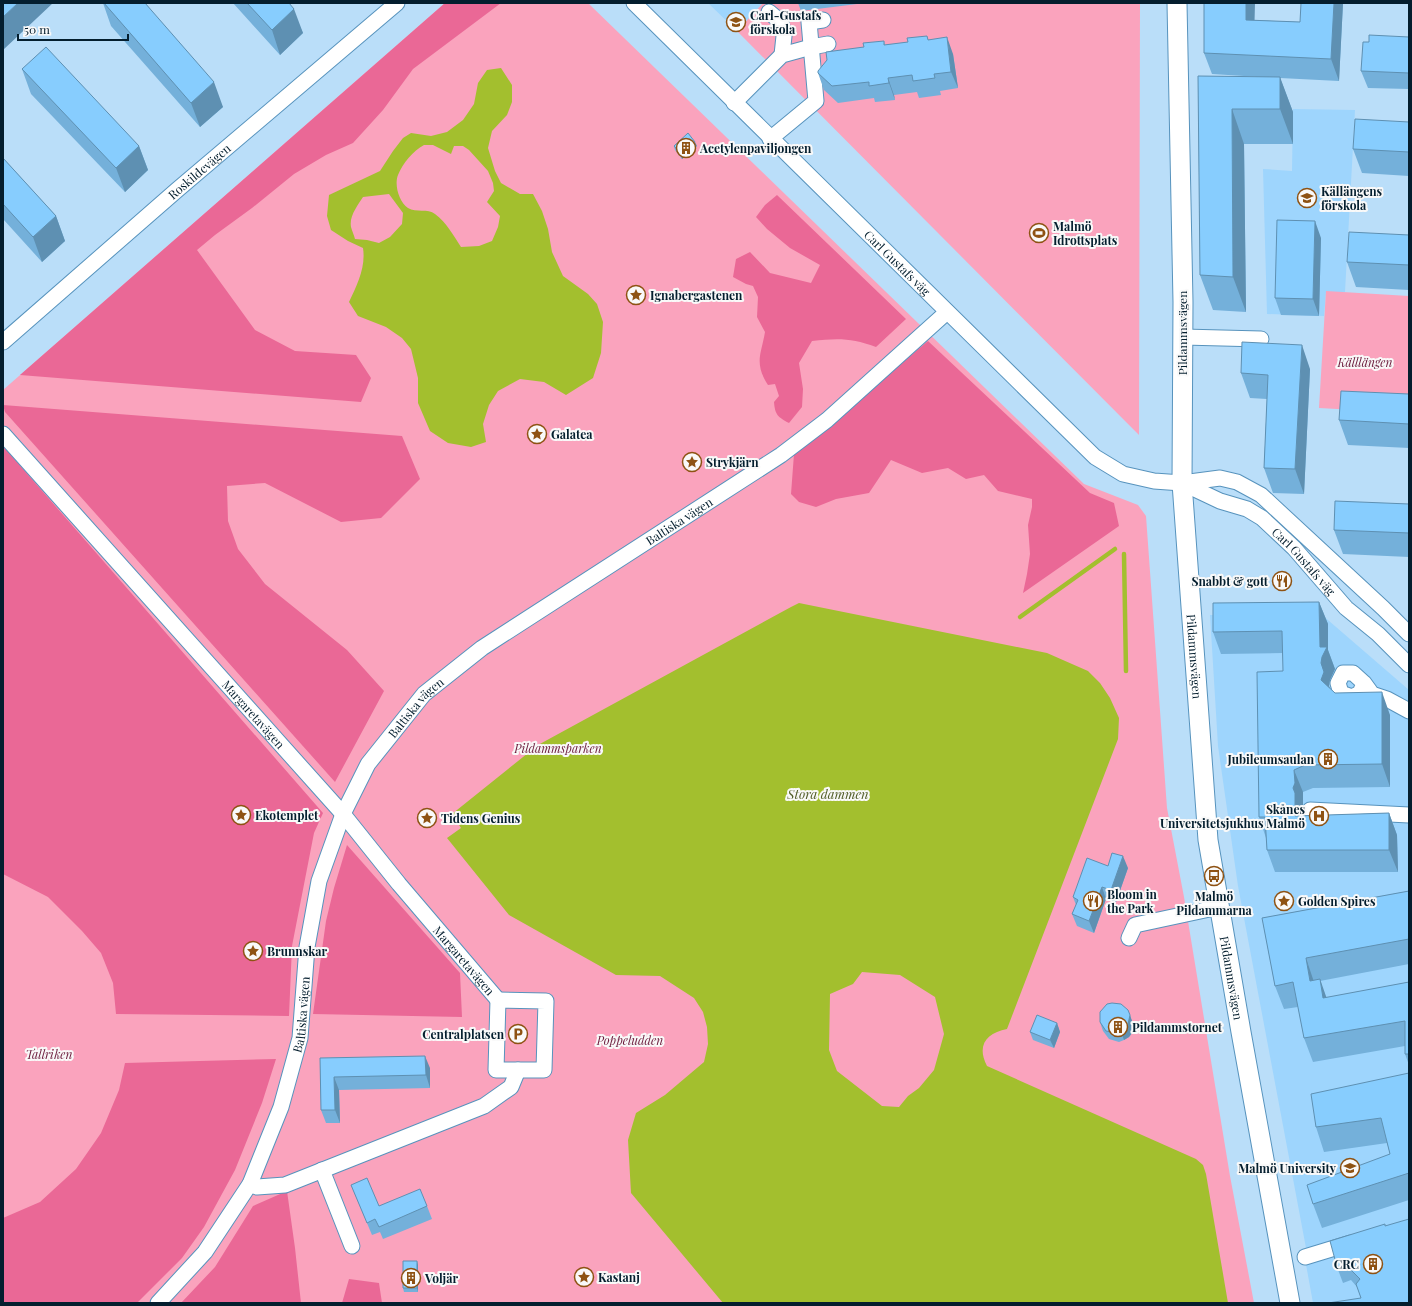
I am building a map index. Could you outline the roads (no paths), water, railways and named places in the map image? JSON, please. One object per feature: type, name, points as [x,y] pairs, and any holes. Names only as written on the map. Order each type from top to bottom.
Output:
[{"type":"main road","name":"Pildammsvägen","points":[[1177,3],[1182,337],[1182,482],[1208,840],[1290,1303]]},
{"type":"street","name":"Roskildevägen","points":[[3,342],[177,190],[397,3]]},
{"type":"street","name":"Carl Gustafs väg","points":[[634,3],[770,139],[1095,458],[1123,474],[1154,481],[1182,482],[1220,478],[1237,482],[1261,495],[1409,634]]},
{"type":"street","points":[[768,12],[781,22],[784,36],[782,55]]},
{"type":"street","points":[[770,139],[816,101],[809,22],[823,20]]},
{"type":"street","points":[[734,103],[782,55],[828,44]]},
{"type":"street","name":"Baltiska vägen","points":[[158,1303],[205,1252],[250,1184],[281,1107],[300,1038],[307,947],[319,881],[343,814],[368,764],[424,694],[482,648],[781,455],[827,420],[947,312]]},
{"type":"street","points":[[1182,337],[1261,339]]},
{"type":"street","name":"Margaretavägen","points":[[3,434],[343,814],[398,884],[498,1000]]},
{"type":"street","name":"Carl Gustafs väg","points":[[1182,482],[1220,501],[1247,508],[1262,518],[1294,548],[1346,608],[1378,634],[1409,665]]},
{"type":"street","points":[[1364,683],[1372,694],[1387,699],[1409,711]]},
{"type":"street","points":[[1310,810],[1409,815]]},
{"type":"street","points":[[1128,938],[1135,925],[1220,907]]},
{"type":"street","points":[[498,1000],[546,1001],[544,1070],[518,1070],[496,1070],[498,1000]]},
{"type":"street","points":[[250,1184],[257,1187],[284,1185],[484,1106],[511,1087],[518,1070]]},
{"type":"street","points":[[322,1170],[352,1246]]},
{"type":"street","points":[[1305,1257],[1364,1239]]},
{"type":"water","points":[[501,68],[512,85],[512,102],[507,115],[492,131],[488,148],[495,171],[501,183],[520,194],[533,194],[542,211],[548,229],[552,252],[563,276],[588,294],[597,304],[603,322],[601,353],[593,378],[566,395],[544,382],[520,379],[498,391],[489,405],[483,424],[486,442],[471,447],[448,443],[430,431],[418,403],[418,378],[411,349],[402,338],[386,327],[358,316],[349,302],[362,269],[364,255],[363,248],[348,241],[331,230],[327,216],[329,195],[380,171],[403,138],[411,133],[431,136],[447,132],[463,120],[474,104],[478,83],[487,70]],"holes":[[[424,145],[433,145],[451,154],[454,146],[463,146],[469,150],[488,171],[493,183],[494,191],[487,202],[500,216],[498,227],[492,241],[479,246],[461,247],[446,225],[435,214],[429,211],[408,208],[402,202],[397,188],[398,175],[409,158]],[[389,194],[403,213],[402,224],[390,237],[379,243],[355,239],[351,227],[351,219],[363,197]]]},
{"type":"water","name":"Stora dammen","points":[[799,603],[1047,653],[1088,671],[1100,683],[1110,698],[1119,718],[1118,739],[1007,1029],[994,1034],[985,1041],[983,1046],[984,1059],[987,1066],[1196,1159],[1203,1165],[1206,1174],[1228,1303],[723,1303],[631,1193],[628,1140],[636,1113],[665,1095],[704,1062],[708,1044],[707,1027],[703,1012],[694,998],[660,976],[616,975],[509,915],[447,838],[461,828],[452,814],[538,745]],"holes":[[[862,972],[900,975],[935,997],[944,1034],[934,1070],[919,1088],[908,1096],[899,1107],[882,1106],[837,1071],[829,1050],[830,994],[853,984]]]},
{"type":"waterway","points":[[1020,617],[1115,549]]},
{"type":"waterway","points":[[1124,554],[1126,671]]},
{"type":"place","name":"Carl-Gustafs förskola","points":[[736,22]]},
{"type":"place","name":"Acetylenpaviljongen","points":[[686,148]]},
{"type":"place","name":"Källängens förskola","points":[[1307,198]]},
{"type":"place","name":"Malmö Idrottsplats","points":[[1039,233]]},
{"type":"place","name":"Ignabergastenen","points":[[636,295]]},
{"type":"place","name":"Galatea","points":[[537,434]]},
{"type":"place","name":"Strykjärn","points":[[692,462]]},
{"type":"place","name":"Snabbt & gott","points":[[1282,581]]},
{"type":"place","name":"Jubileumsaulan","points":[[1328,759]]},
{"type":"place","name":"Ekotemplet","points":[[241,815]]},
{"type":"place","name":"Skånes Universitetsjukhus Malmö","points":[[1319,816]]},
{"type":"place","name":"Tidens Genius","points":[[427,818]]},
{"type":"place","name":"Malmö Pildammarna","points":[[1214,876]]},
{"type":"place","name":"Bloom in the Park","points":[[1093,901]]},
{"type":"place","name":"Golden Spires","points":[[1284,901]]},
{"type":"place","name":"Brunnskar","points":[[253,951]]},
{"type":"place","name":"Pildammstornet","points":[[1118,1027]]},
{"type":"place","name":"Centralplatsen","points":[[518,1034]]},
{"type":"place","name":"Malmö University","points":[[1350,1168]]},
{"type":"place","name":"CRC","points":[[1373,1264]]},
{"type":"place","name":"Kastanj","points":[[584,1277]]},
{"type":"place","name":"Voljär","points":[[411,1278]]},
{"type":"park label","name":"Källlängen","points":[[1365,362]]},
{"type":"park label","name":"Pildammsparken","points":[[558,748]]},
{"type":"park label","name":"Poppeludden","points":[[630,1040]]},
{"type":"park label","name":"Tallriken","points":[[49,1054]]}]
